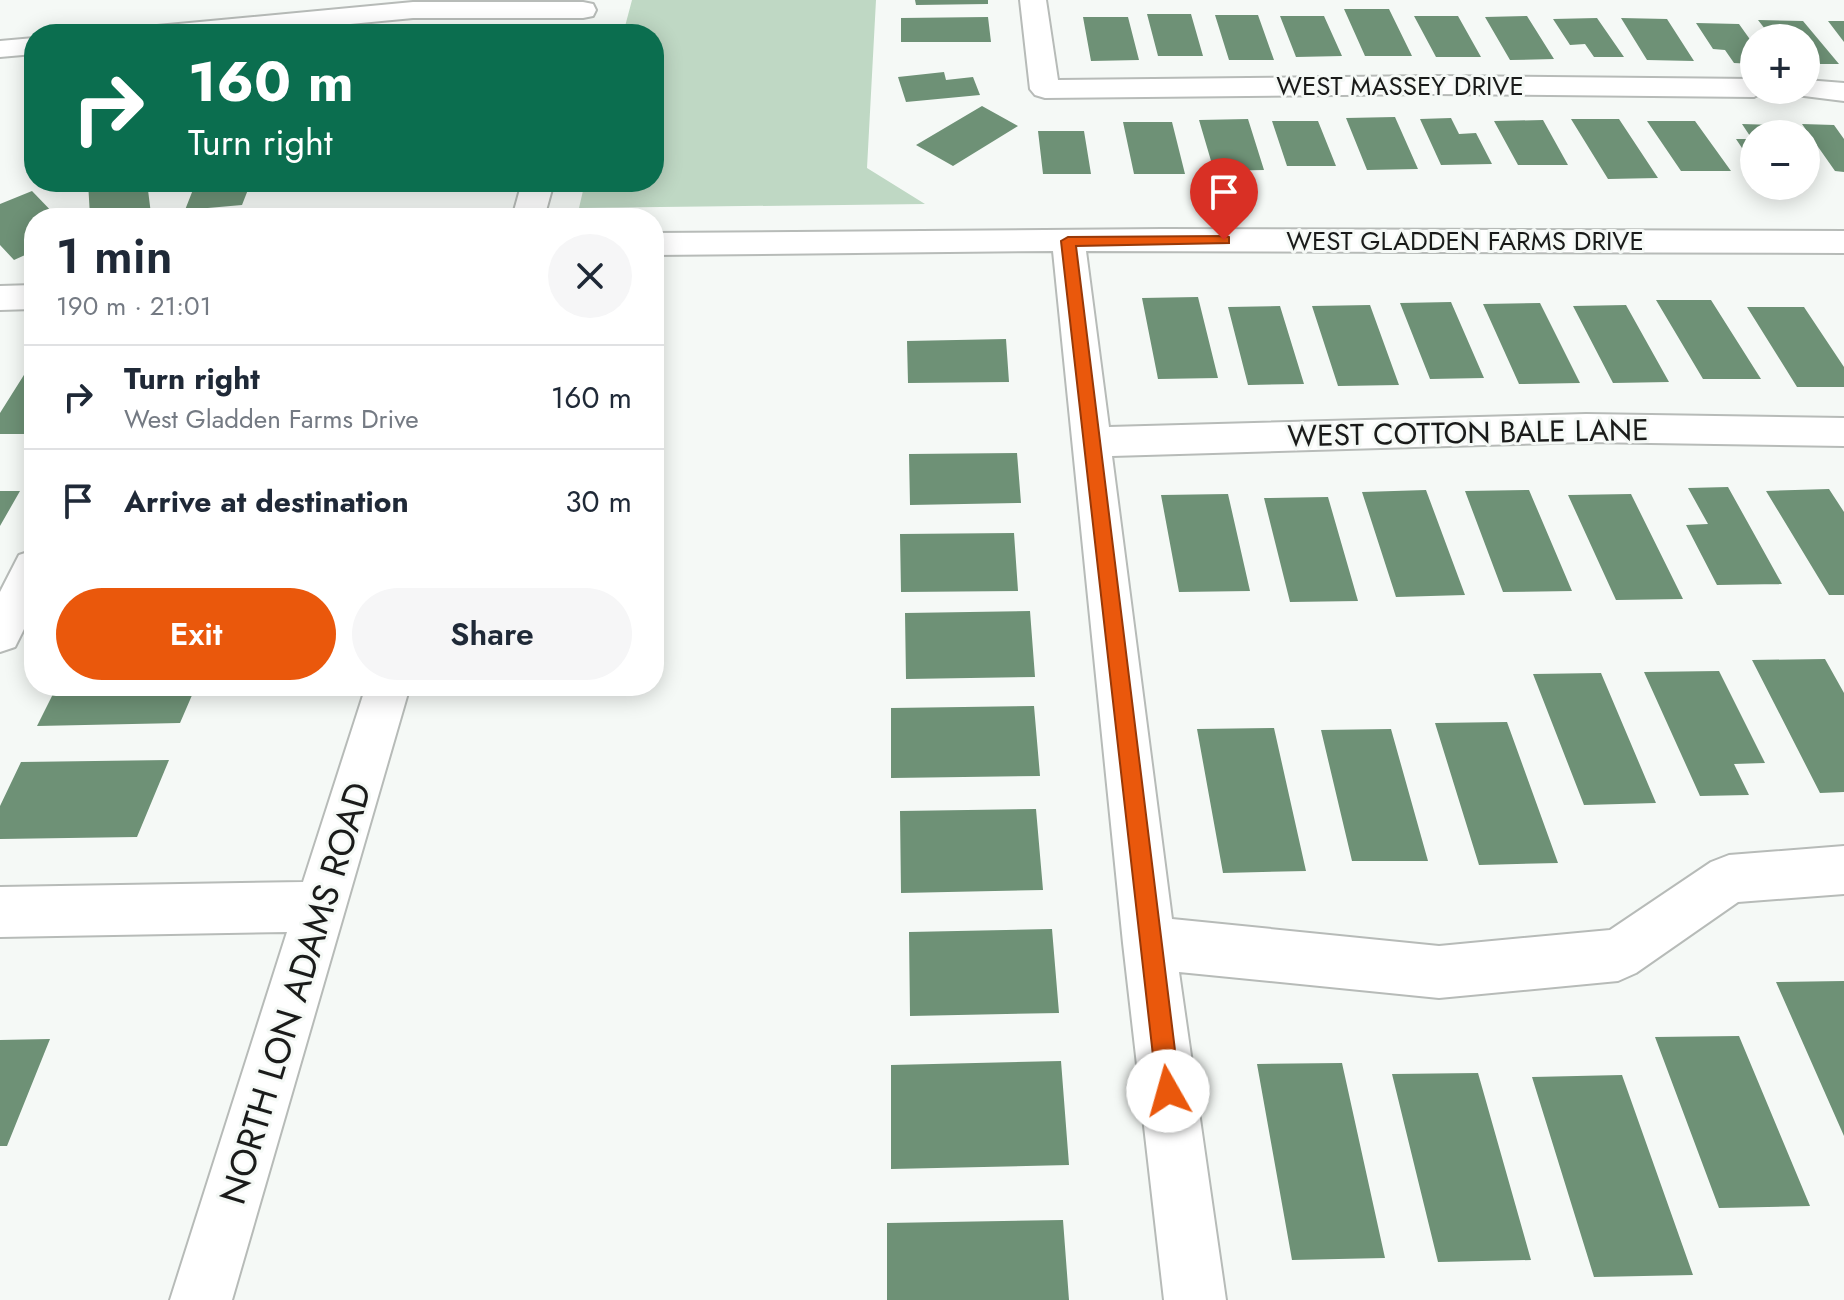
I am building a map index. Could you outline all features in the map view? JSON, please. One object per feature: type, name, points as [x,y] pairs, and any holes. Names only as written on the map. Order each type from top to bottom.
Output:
[{"type":"street","points":[[224,24],[228,0]]},
{"type":"street","name":"WEST MASSEY DRIVE","points":[[1033,0],[1045,89],[1434,85],[1740,88]]},
{"type":"street","points":[[257,24],[413,10],[582,15]]},
{"type":"street","points":[[0,49],[24,47]]},
{"type":"street","points":[[1820,90],[1844,92]]},
{"type":"street","points":[[1068,241],[1149,943],[1195,1300]]},
{"type":"street","name":"WEST GLADDEN FARMS DRIVE","points":[[664,244],[1844,242]]},
{"type":"street","points":[[0,298],[24,297]]},
{"type":"street","name":"WEST COTTON BALE LANE","points":[[1091,442],[1586,428],[1844,432]]},
{"type":"street","points":[[0,634],[24,587]]},
{"type":"street","name":"NORTH LON ADAMS ROAD","points":[[201,1300],[385,696]]},
{"type":"street","points":[[1149,943],[1439,972],[1618,955],[1729,879],[1844,870]]},
{"type":"street","points":[[0,912],[321,907]]},
{"type":"green space","points":[[632,0],[876,0],[867,168],[925,204],[579,208],[583,192],[664,192],[664,24],[626,24]]},
{"type":"building","points":[[915,0],[988,0],[988,4],[916,5]]},
{"type":"building","points":[[1344,9],[1389,9],[1412,56],[1365,56]]},
{"type":"building","points":[[1147,14],[1191,14],[1203,56],[1158,56]]},
{"type":"building","points":[[1215,15],[1258,15],[1274,60],[1229,60]]},
{"type":"building","points":[[1280,16],[1324,16],[1342,56],[1296,57]]},
{"type":"building","points":[[1414,16],[1458,16],[1481,57],[1436,57]]},
{"type":"building","points":[[1527,16],[1554,59],[1510,60],[1485,17]]},
{"type":"building","points":[[988,17],[991,42],[901,42],[901,18]]},
{"type":"building","points":[[1083,17],[1128,17],[1139,60],[1091,61]]},
{"type":"building","points":[[1597,18],[1624,57],[1594,57],[1585,44],[1570,45],[1553,19]]},
{"type":"building","points":[[1621,18],[1667,19],[1694,61],[1647,60]]},
{"type":"building","points":[[1758,20],[1803,21],[1806,24],[1761,24]]},
{"type":"building","points":[[1828,21],[1844,21],[1844,42]]},
{"type":"building","points":[[1696,23],[1739,24],[1740,63],[1734,63],[1725,50],[1713,49]]},
{"type":"building","points":[[1820,41],[1839,64],[1820,64]]},
{"type":"building","points":[[944,72],[946,80],[973,77],[980,95],[906,102],[898,77]]},
{"type":"building","points":[[982,106],[1018,126],[953,166],[916,145]]},
{"type":"building","points":[[1395,117],[1418,169],[1367,170],[1346,118]]},
{"type":"building","points":[[1451,118],[1459,134],[1476,133],[1492,164],[1441,165],[1420,119]]},
{"type":"building","points":[[1248,119],[1264,170],[1214,171],[1199,120]]},
{"type":"building","points":[[1571,119],[1619,119],[1658,178],[1608,179]]},
{"type":"building","points":[[1543,120],[1568,165],[1518,165],[1494,121]]},
{"type":"building","points":[[1272,121],[1318,121],[1336,166],[1287,166]]},
{"type":"building","points":[[1647,121],[1695,121],[1731,171],[1681,171]]},
{"type":"building","points":[[1123,122],[1172,122],[1185,174],[1134,174]]},
{"type":"building","points":[[1820,125],[1834,125],[1844,139],[1844,172],[1835,171],[1820,150]]},
{"type":"building","points":[[1038,131],[1084,131],[1091,174],[1043,174]]},
{"type":"building","points":[[33,192],[48,208],[24,208],[24,256],[14,260],[0,245],[0,204]]},
{"type":"building","points":[[89,192],[148,192],[150,208],[90,208]]},
{"type":"building","points":[[192,192],[247,192],[242,205],[186,208]]},
{"type":"building","points":[[1198,297],[1218,378],[1158,379],[1142,298]]},
{"type":"building","points":[[1656,300],[1711,300],[1761,379],[1703,379]]},
{"type":"building","points":[[1451,302],[1484,378],[1430,379],[1400,303]]},
{"type":"building","points":[[1540,303],[1580,383],[1519,384],[1483,304]]},
{"type":"building","points":[[1370,305],[1399,385],[1338,386],[1312,306]]},
{"type":"building","points":[[1626,305],[1669,382],[1613,383],[1573,306]]},
{"type":"building","points":[[1280,306],[1304,384],[1248,385],[1228,307]]},
{"type":"building","points":[[1747,307],[1804,307],[1844,367],[1844,387],[1797,387]]},
{"type":"building","points":[[1006,339],[1009,382],[908,383],[907,341]]},
{"type":"building","points":[[24,375],[24,434],[0,434],[0,413]]},
{"type":"building","points":[[1017,453],[1021,503],[910,505],[909,454]]},
{"type":"building","points":[[1728,487],[1782,584],[1717,585],[1686,525],[1708,524],[1688,488]]},
{"type":"building","points":[[1829,489],[1844,512],[1844,595],[1829,595],[1766,491]]},
{"type":"building","points":[[1426,490],[1465,595],[1396,597],[1362,492]]},
{"type":"building","points":[[1529,490],[1572,591],[1503,592],[1465,491]]},
{"type":"building","points":[[0,491],[20,491],[0,526]]},
{"type":"building","points":[[1228,494],[1250,591],[1179,592],[1161,495]]},
{"type":"building","points":[[1631,494],[1683,599],[1616,600],[1568,495]]},
{"type":"building","points":[[1328,497],[1358,601],[1290,602],[1264,498]]},
{"type":"building","points":[[1014,533],[1018,591],[901,592],[900,534]]},
{"type":"building","points":[[1030,611],[1035,677],[906,679],[905,613]]},
{"type":"building","points":[[1825,659],[1844,693],[1844,792],[1820,793],[1752,660]]},
{"type":"building","points":[[1719,671],[1765,763],[1734,764],[1749,795],[1700,796],[1644,672]]},
{"type":"building","points":[[1601,673],[1656,803],[1584,805],[1533,674]]},
{"type":"building","points":[[52,696],[192,696],[180,723],[37,726]]},
{"type":"building","points":[[1034,706],[1040,776],[891,778],[891,708]]},
{"type":"building","points":[[1507,722],[1558,863],[1479,865],[1435,723]]},
{"type":"building","points":[[1274,728],[1306,871],[1223,873],[1197,729]]},
{"type":"building","points":[[1391,729],[1428,861],[1352,861],[1321,730]]},
{"type":"building","points":[[169,760],[137,837],[0,839],[0,806],[21,762]]},
{"type":"building","points":[[1036,809],[1043,890],[901,893],[900,811]]},
{"type":"building","points":[[1052,929],[1059,1013],[910,1016],[909,932]]},
{"type":"building","points":[[1844,981],[1844,1136],[1776,982]]},
{"type":"building","points":[[1739,1036],[1810,1206],[1719,1208],[1655,1037]]},
{"type":"building","points":[[50,1039],[7,1146],[0,1146],[0,1040]]},
{"type":"building","points":[[1061,1061],[1069,1165],[891,1169],[891,1065]]},
{"type":"building","points":[[1342,1063],[1385,1258],[1292,1260],[1257,1064]]},
{"type":"building","points":[[1478,1073],[1531,1260],[1438,1262],[1392,1074]]},
{"type":"building","points":[[1622,1075],[1693,1275],[1594,1277],[1532,1077]]},
{"type":"building","points":[[1063,1220],[1069,1300],[887,1300],[887,1223]]},
{"type":"route","points":[[1168,1091],[1068,241],[1224,240]]}]
